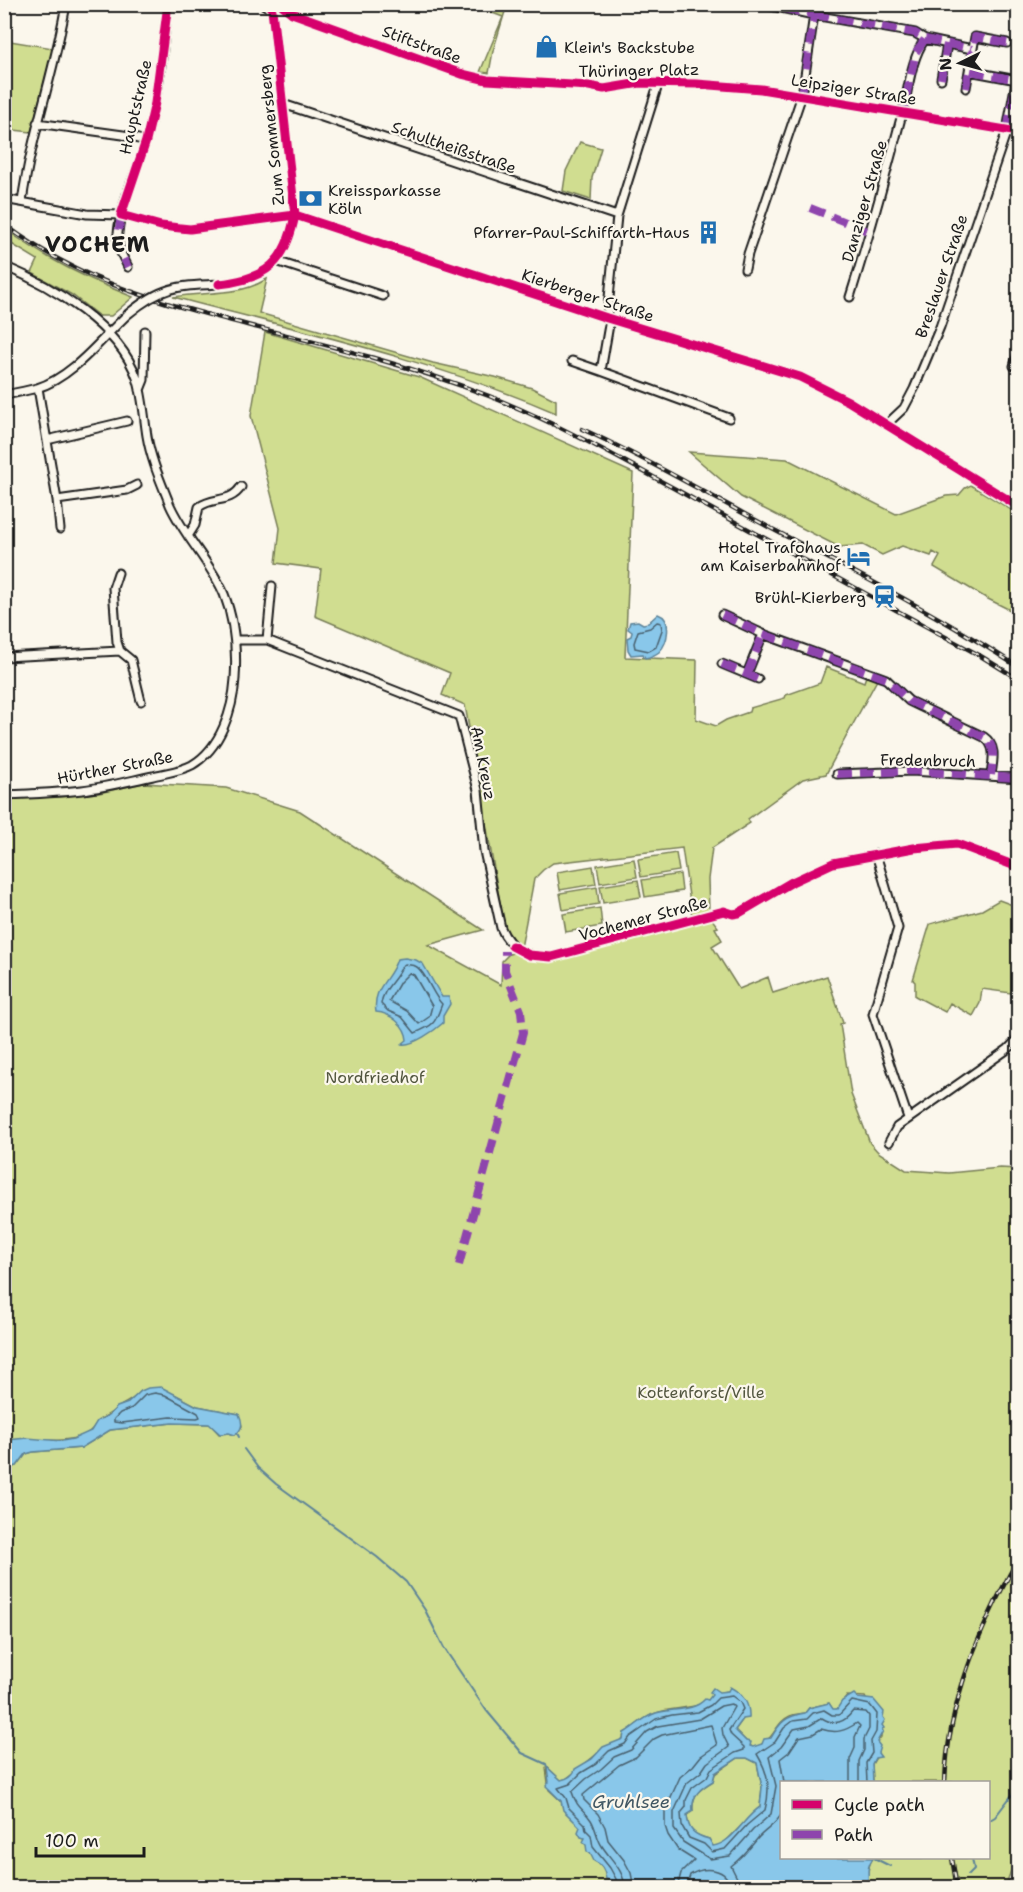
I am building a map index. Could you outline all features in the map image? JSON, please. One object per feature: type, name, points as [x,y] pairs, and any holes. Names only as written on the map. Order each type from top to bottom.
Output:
[{"type":"main road","points":[[1016,1887],[1018,1880]]},
{"type":"street","points":[[22,202],[37,123],[66,4]]},
{"type":"street","name":"Hauptstraße","points":[[128,267],[117,245],[121,215],[146,141],[160,71],[168,4]]},
{"type":"street","points":[[263,4],[272,10],[281,4]]},
{"type":"street","name":"Stiftstraße","points":[[281,4],[292,13],[462,74],[487,80]]},
{"type":"street","points":[[762,4],[915,33],[925,39],[972,49]]},
{"type":"street","name":"Zum Sommersberg","points":[[4,395],[38,388],[69,370],[128,314],[149,297],[165,289],[247,280],[276,261],[291,236],[295,215],[272,10]]},
{"type":"street","points":[[745,269],[748,254],[802,95],[814,15]]},
{"type":"street","points":[[966,88],[975,37],[1007,43]]},
{"type":"street","name":"Danziger Straße","points":[[850,297],[903,111],[916,52],[925,39]]},
{"type":"street","points":[[940,79],[946,44]]},
{"type":"street","points":[[969,71],[1017,80]]},
{"type":"street","name":"Breslauer Straße","points":[[888,424],[904,408],[939,327],[1007,130],[1018,71]]},
{"type":"street","name":"Thüringer Platz","points":[[487,80],[589,86],[604,89],[640,83],[720,85]]},
{"type":"street","points":[[609,318],[617,216],[658,85]]},
{"type":"street","name":"Leipziger Straße","points":[[720,85],[802,95],[1018,132]]},
{"type":"street","name":"Schultheißstraße","points":[[283,104],[617,216]]},
{"type":"street","points":[[37,123],[123,135],[146,141]]},
{"type":"street","name":"Kierberger Straße","points":[[4,199],[87,214],[121,215],[161,226],[190,229],[295,215],[609,318],[800,377],[888,424],[1018,506]]},
{"type":"street","points":[[276,261],[383,296]]},
{"type":"street","points":[[4,266],[69,300],[107,334],[130,366],[140,390],[147,438],[154,462],[173,511],[224,594],[236,639]]},
{"type":"street","name":"Kierberger Straße","points":[[602,371],[609,318]]},
{"type":"street","points":[[140,390],[144,380],[145,331]]},
{"type":"street","points":[[1014,366],[1018,354]]},
{"type":"street","points":[[572,361],[729,418]]},
{"type":"street","points":[[38,388],[60,529]]},
{"type":"street","points":[[47,440],[127,421]]},
{"type":"street","points":[[57,500],[127,490],[137,485]]},
{"type":"street","points":[[188,536],[195,525],[199,507],[207,502],[232,497],[241,488]]},
{"type":"street","points":[[118,573],[113,588],[117,642],[120,651],[131,660],[141,701]]},
{"type":"street","points":[[267,640],[272,586]]},
{"type":"street","points":[[722,615],[763,634],[886,679],[909,701],[984,736],[994,748],[991,775]]},
{"type":"street","points":[[747,674],[763,634]]},
{"type":"street","name":"Am Kreuz","points":[[236,639],[267,640],[459,716],[478,790],[484,851],[501,928],[505,938],[512,946]]},
{"type":"street","name":"Hürther Straße","points":[[4,795],[84,790],[165,773],[194,763],[217,739],[228,718],[234,693],[236,639]]},
{"type":"street","points":[[4,657],[120,651]]},
{"type":"street","points":[[722,664],[758,679]]},
{"type":"street","name":"Fredenbruch","points":[[837,774],[912,771],[1018,778]]},
{"type":"street","name":"Vochemer Straße","points":[[512,946],[529,955],[551,957],[724,911],[739,913],[792,882],[833,863],[914,848],[957,844],[1018,867]]},
{"type":"street","points":[[876,854],[898,928],[873,1014],[908,1118]]},
{"type":"street","points":[[889,1142],[897,1127],[908,1118],[1008,1049],[1018,1039]]},
{"type":"green space","points":[[484,5],[507,5],[489,73],[480,72],[503,17],[482,9]]},
{"type":"green space","points":[[4,40],[53,48],[31,132],[5,129]]},
{"type":"green space","points":[[580,142],[601,148],[592,178],[591,200],[563,191],[566,171]]},
{"type":"green space","points":[[4,228],[66,267],[133,297],[111,316],[99,316],[72,295],[32,273],[38,260],[5,240]]},
{"type":"green space","points":[[267,279],[259,313],[433,363],[532,388],[556,400],[556,413],[510,394],[415,362],[173,297],[245,289]]},
{"type":"green space","points":[[265,332],[419,377],[633,473],[625,657],[697,660],[696,719],[716,726],[749,712],[750,708],[785,698],[786,695],[820,683],[826,667],[864,682],[866,676],[877,680],[826,774],[803,779],[748,819],[750,823],[712,848],[708,879],[709,912],[692,916],[682,848],[553,863],[534,879],[521,948],[512,942],[504,925],[465,705],[442,695],[450,673],[315,616],[321,569],[276,563],[280,528],[251,416]]},
{"type":"green space","points":[[689,452],[787,459],[896,514],[946,496],[959,495],[971,485],[1018,514],[1018,614],[934,567],[940,556],[933,552],[931,556],[902,546],[882,555],[863,545],[839,547],[741,497]]},
{"type":"green space","name":"Kottenforst/Ville","points":[[143,783],[226,788],[300,811],[483,930],[428,945],[501,985],[502,961],[509,954],[517,952],[551,960],[711,918],[718,927],[715,928],[722,940],[712,946],[739,989],[768,977],[773,993],[827,976],[843,1023],[840,1024],[851,1094],[870,1143],[878,1152],[906,1170],[949,1173],[1000,1168],[1018,1169],[1018,1852],[1005,1887],[867,1887],[868,1869],[872,1859],[990,1859],[990,1781],[873,1781],[872,1764],[878,1754],[877,1742],[881,1737],[881,1729],[865,1697],[847,1696],[838,1709],[833,1710],[829,1703],[809,1708],[805,1713],[790,1716],[780,1723],[767,1741],[753,1748],[735,1730],[743,1719],[728,1691],[702,1704],[661,1711],[647,1717],[624,1733],[623,1739],[602,1750],[566,1779],[561,1780],[546,1768],[549,1790],[561,1801],[580,1827],[590,1853],[605,1871],[606,1879],[610,1880],[612,1887],[5,1887],[5,1468],[17,1466],[26,1454],[33,1452],[81,1448],[110,1430],[172,1423],[210,1424],[219,1434],[235,1435],[242,1426],[238,1414],[197,1406],[174,1394],[141,1391],[99,1420],[82,1436],[62,1440],[7,1440],[5,1443],[5,797],[99,793]]},
{"type":"green space","points":[[676,853],[679,871],[641,877],[638,859]]},
{"type":"green space","points":[[634,859],[637,877],[600,883],[597,865]]},
{"type":"green space","points":[[593,866],[596,884],[560,890],[557,872]]},
{"type":"green space","points":[[680,874],[682,891],[645,897],[642,880]]},
{"type":"green space","points":[[638,880],[641,897],[603,903],[600,886]]},
{"type":"green space","points":[[597,887],[599,904],[563,910],[560,893]]},
{"type":"green space","points":[[999,900],[1018,907],[1018,994],[982,989],[980,1003],[973,1016],[950,1003],[945,1012],[915,996],[913,980],[930,924],[982,910]]},
{"type":"green space","points":[[600,908],[602,926],[566,932],[563,914]]},
{"type":"green space","points":[[738,1758],[747,1758],[757,1763],[762,1787],[760,1807],[722,1845],[713,1846],[709,1839],[692,1832],[687,1815],[693,1811],[695,1796],[713,1781],[715,1774]]},
{"type":"water","points":[[658,614],[666,621],[668,631],[662,648],[656,654],[645,658],[643,654],[631,655],[627,638],[632,632],[628,629],[630,622],[648,623]]},
{"type":"water","points":[[405,958],[423,964],[442,997],[449,997],[450,1004],[443,1016],[443,1023],[418,1040],[402,1044],[407,1040],[404,1029],[392,1017],[376,1012],[376,1003],[379,990],[391,973],[397,959]]},
{"type":"water","points":[[161,1387],[197,1406],[239,1414],[241,1428],[235,1435],[220,1434],[209,1424],[172,1423],[110,1430],[81,1448],[33,1452],[26,1454],[17,1466],[5,1468],[7,1440],[27,1438],[62,1441],[73,1439],[91,1431],[97,1421],[109,1415],[117,1407],[128,1403],[141,1391]]},
{"type":"water","name":"Gruhlsee","points":[[730,1687],[747,1703],[749,1718],[743,1719],[735,1730],[746,1741],[751,1742],[750,1746],[753,1747],[762,1744],[764,1739],[771,1738],[777,1728],[788,1718],[805,1713],[809,1708],[829,1703],[833,1709],[837,1709],[842,1701],[854,1694],[858,1698],[874,1700],[884,1712],[885,1720],[882,1725],[884,1728],[877,1742],[880,1746],[878,1753],[881,1757],[875,1758],[872,1764],[873,1781],[780,1781],[780,1859],[872,1859],[868,1870],[867,1887],[720,1888],[713,1883],[707,1885],[704,1883],[676,1888],[612,1887],[610,1880],[606,1879],[603,1868],[587,1852],[583,1842],[585,1838],[581,1837],[578,1832],[580,1827],[563,1810],[561,1801],[546,1786],[549,1782],[547,1767],[561,1780],[566,1779],[575,1769],[592,1759],[603,1747],[623,1739],[624,1733],[647,1717],[662,1711],[695,1706],[705,1699],[708,1700],[713,1688],[719,1692],[728,1691]],"holes":[[[738,1758],[747,1758],[757,1763],[762,1787],[760,1807],[726,1840],[713,1846],[709,1839],[699,1836],[689,1825],[687,1815],[693,1811],[695,1796],[713,1781],[715,1773]]]},
{"type":"waterway","points":[[237,1433],[239,1437]]},
{"type":"waterway","points":[[244,1449],[258,1468],[276,1484],[377,1557],[406,1582],[425,1610],[444,1648],[486,1710],[522,1753],[546,1764],[547,1767]]},
{"type":"waterway","points":[[990,1820],[995,1817],[1018,1787]]},
{"type":"waterway","points":[[876,1859],[890,1866]]},
{"type":"waterway","points":[[968,1875],[974,1869],[972,1859]]},
{"type":"railway","points":[[4,224],[33,245],[63,262],[122,288],[184,308],[401,366],[460,385],[515,407],[619,458],[979,655],[1018,679]]},
{"type":"railway","points":[[582,429],[656,465],[899,596],[1018,667]]},
{"type":"railway","points":[[945,1781],[952,1723],[968,1667],[991,1612],[1018,1559]]},
{"type":"railway","points":[[952,1859],[957,1888]]},
{"type":"marked path","points":[[762,4],[814,15],[802,95]]},
{"type":"marked path","points":[[814,15],[915,33],[925,39],[916,52],[903,111]]},
{"type":"marked path","points":[[1007,43],[975,37],[969,71],[1017,80]]},
{"type":"marked path","points":[[925,39],[972,49]]},
{"type":"marked path","points":[[941,79],[947,44]]},
{"type":"marked path","points":[[966,88],[969,71]]},
{"type":"marked path","points":[[1007,130],[1018,71]]},
{"type":"marked path","points":[[810,208],[870,232]]},
{"type":"marked path","points":[[121,215],[117,245],[128,267]]},
{"type":"marked path","points":[[722,615],[763,634],[886,679],[909,701],[984,737],[992,749],[991,775]]},
{"type":"marked path","points":[[747,674],[763,634]]},
{"type":"marked path","points":[[722,664],[758,679]]},
{"type":"marked path","points":[[837,774],[912,771],[1018,778]]},
{"type":"marked path","points":[[459,1265],[523,1033],[521,1011],[505,971],[505,951]]},
{"type":"cycle path","points":[[168,4],[155,103],[146,141],[121,215],[161,226],[190,229],[295,215],[607,318],[800,377],[848,401],[1018,506]]},
{"type":"cycle path","points":[[281,4],[292,13],[462,74],[487,80],[589,86],[604,89],[640,83],[697,84],[761,89],[1018,132]]},
{"type":"cycle path","points":[[219,284],[250,278],[272,265],[286,245],[295,215],[272,10]]},
{"type":"cycle path","points":[[512,946],[529,955],[551,957],[724,911],[739,913],[792,882],[833,863],[914,848],[957,844],[1018,867]]},
{"type":"place","name":"Klein's Backstube","points":[[546,47]]},
{"type":"place","name":"Kreissparkasse Köln","points":[[310,199]]},
{"type":"place","name":"Pfarrer-Paul-Schiffarth-Haus","points":[[708,232]]},
{"type":"place","name":"Hotel Trafohaus am Kaiserbahnhof","points":[[859,556]]},
{"type":"place","name":"Brühl-Kierberg","points":[[884,597]]},
{"type":"district","name":"VOCHEM","points":[[98,244]]},
{"type":"park label","name":"Nordfriedhof","points":[[375,1077]]}]
